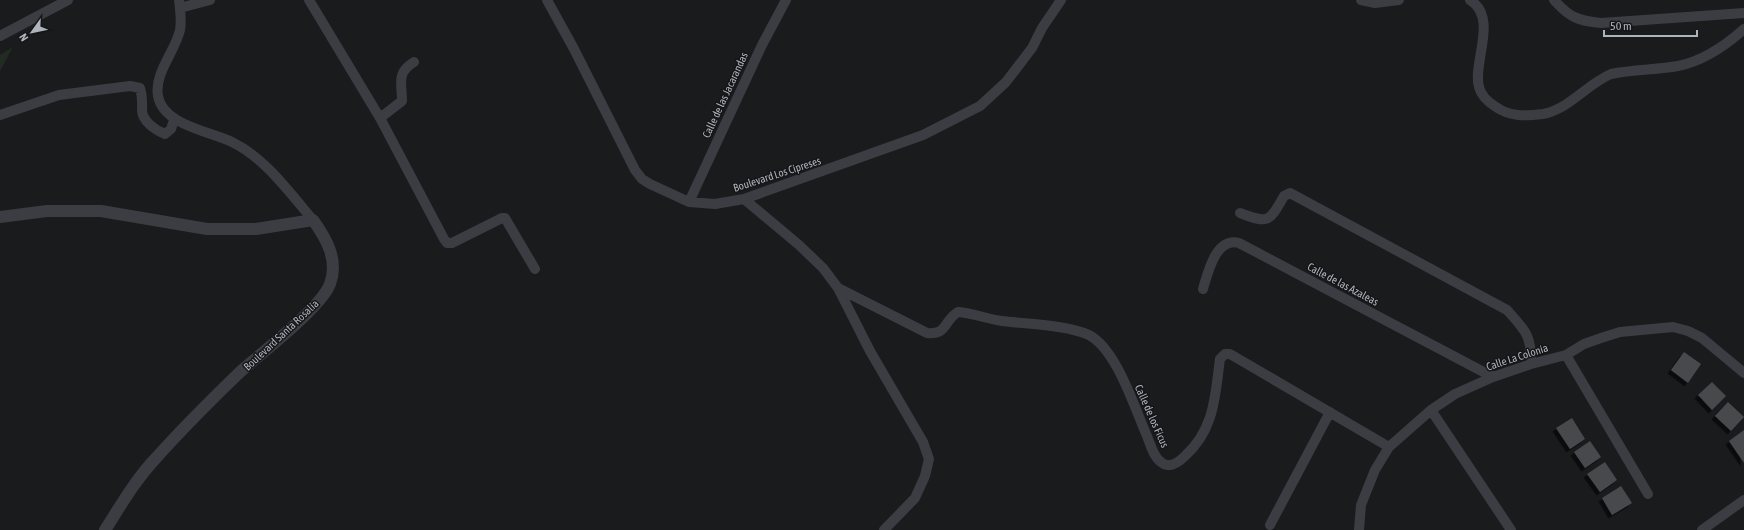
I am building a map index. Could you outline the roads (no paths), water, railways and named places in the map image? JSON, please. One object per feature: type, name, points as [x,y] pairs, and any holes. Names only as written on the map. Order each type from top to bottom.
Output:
[{"type":"street","points":[[0,36],[68,0]]},
{"type":"street","points":[[210,0],[180,4],[180,31],[157,86],[158,97],[162,108],[174,120],[233,142],[252,153],[313,220]]},
{"type":"street","points":[[309,0],[380,118],[447,243],[452,243],[502,218],[505,218],[535,269]]},
{"type":"street","name":"Boulevard Los Cipreses","points":[[547,0],[574,49],[635,170],[642,180],[689,202],[716,204],[744,199],[812,176],[923,135],[980,106],[1010,76],[1032,48],[1042,28],[1061,0]]},
{"type":"street","name":"Calle de las Jacarandas","points":[[689,202],[762,45],[786,0]]},
{"type":"street","points":[[1361,0],[1375,3],[1399,0]]},
{"type":"street","points":[[1470,0],[1479,10],[1484,27],[1483,47],[1478,78],[1483,96],[1490,103],[1505,112],[1520,116],[1552,111],[1562,106],[1592,84],[1611,74],[1678,66],[1700,59],[1720,48],[1744,29]]},
{"type":"street","points":[[1554,0],[1573,18],[1586,22],[1601,23],[1744,13]]},
{"type":"street","points":[[380,118],[402,101],[400,78],[406,67],[414,62]]},
{"type":"street","points":[[0,115],[59,95],[130,86],[140,88],[143,99],[141,112],[146,121],[156,130],[165,134],[171,129],[174,120]]},
{"type":"street","points":[[1240,213],[1259,220],[1266,220],[1274,213],[1284,196],[1290,193],[1507,310],[1522,327],[1531,346],[1531,364]]},
{"type":"street","points":[[744,199],[824,268],[838,288],[870,351],[923,442],[928,459],[925,476],[915,498],[884,530]]},
{"type":"street","points":[[0,217],[47,211],[101,211],[207,229],[256,228],[313,220]]},
{"type":"street","name":"Boulevard Santa Rosalía","points":[[105,530],[121,504],[155,458],[238,374],[321,299],[329,286],[334,272],[329,247],[313,220]]},
{"type":"street","name":"Calle de las Azaleas","points":[[1202,288],[1211,265],[1220,248],[1232,241],[1239,243],[1493,377]]},
{"type":"street","name":"Calle de los Ficus","points":[[838,288],[927,333],[936,334],[944,330],[951,316],[958,312],[1002,321],[1070,329],[1089,335],[1100,344],[1114,362],[1153,451],[1164,464],[1171,466],[1184,458],[1198,440],[1206,426],[1213,410],[1220,359],[1225,354],[1230,354],[1389,447]]},
{"type":"street","name":"Calle La Colonia","points":[[1359,530],[1361,505],[1375,470],[1389,447],[1431,410],[1455,394],[1493,377],[1531,364],[1566,355],[1584,344],[1620,332],[1673,326],[1702,338],[1744,373]]},
{"type":"street","points":[[1566,355],[1648,494]]},
{"type":"street","points":[[1431,410],[1511,530]]},
{"type":"street","points":[[1270,525],[1330,412]]},
{"type":"street","points":[[1702,530],[1744,500]]}]
